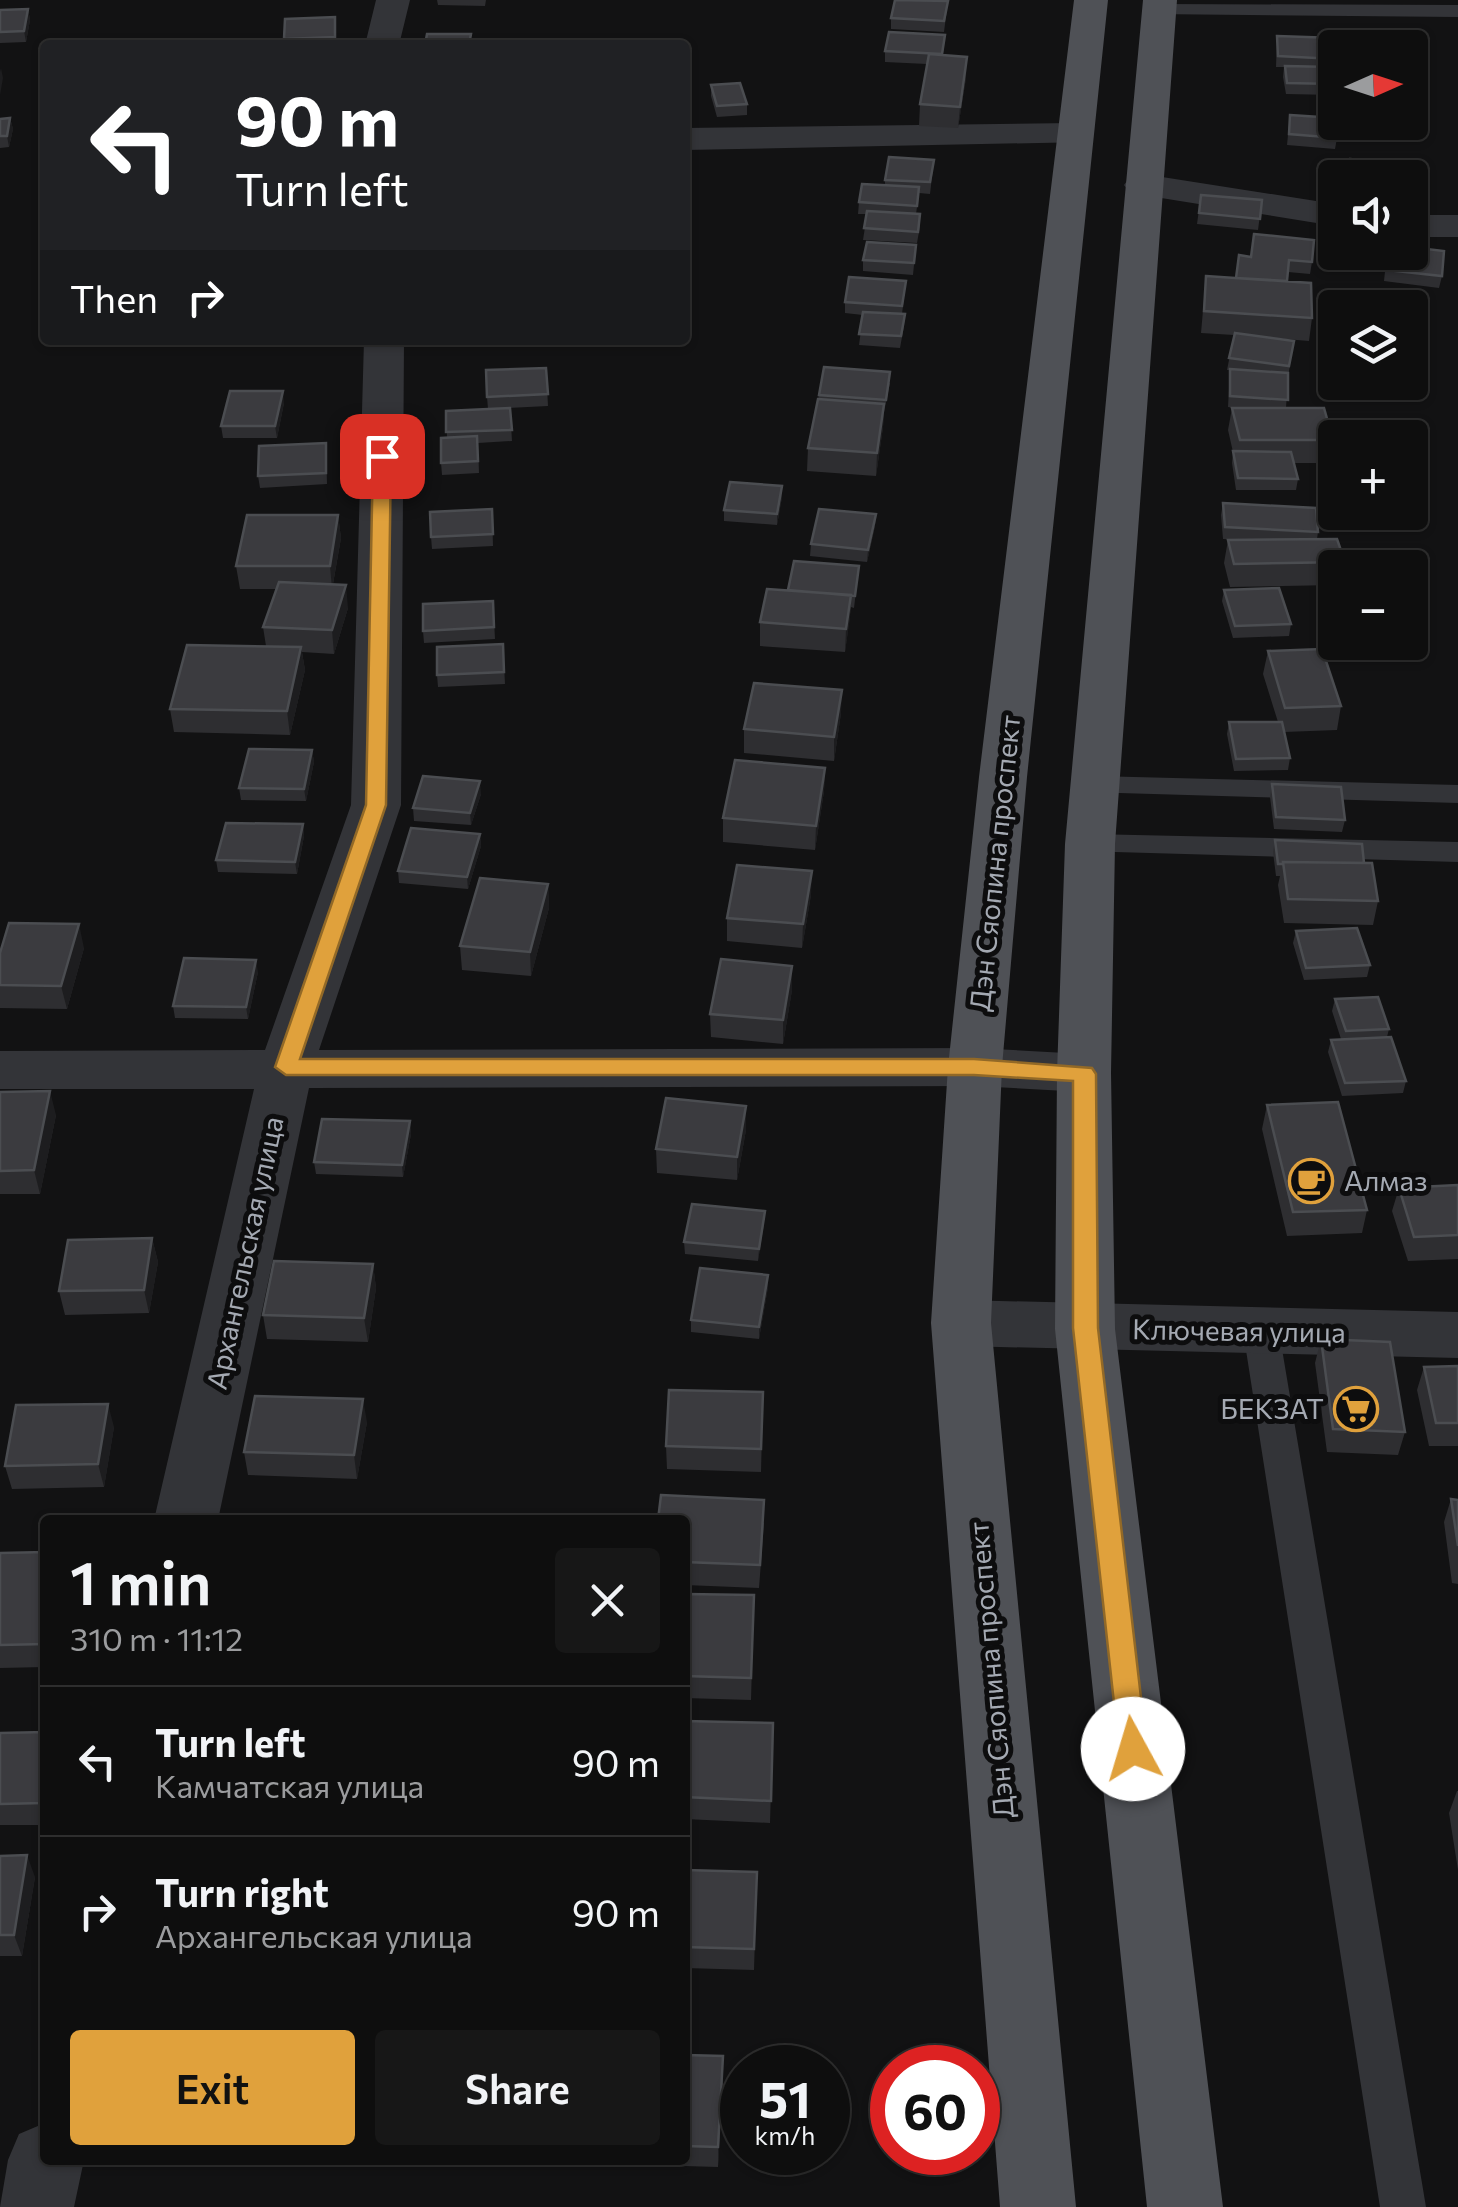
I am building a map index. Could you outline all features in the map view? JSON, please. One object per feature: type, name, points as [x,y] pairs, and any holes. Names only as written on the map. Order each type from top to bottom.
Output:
[{"type":"main road","name":"Дэн Сяопина проспект","points":[[1038,2207],[961,1324],[974,1067],[1073,134],[1092,0]]},
{"type":"main road","points":[[1160,5],[1142,184],[1090,844],[1084,1074],[1086,1328],[1185,2207]]},
{"type":"street","points":[[383,40],[393,0]]},
{"type":"street","points":[[690,139],[1073,134]]},
{"type":"street","points":[[1142,184],[1318,212]]},
{"type":"street","points":[[1428,226],[1458,226]]},
{"type":"street","name":"Архангельская улица","points":[[187,1515],[286,1067],[376,805],[384,345]]},
{"type":"street","points":[[0,1070],[974,1067],[1084,1074]]},
{"type":"street","name":"Ключевая улица","points":[[961,1324],[1458,1335]]},
{"type":"street","points":[[36,2207],[45,2165]]},
{"type":"lane","points":[[1160,5],[1458,11]]},
{"type":"lane","points":[[1094,786],[1458,794]]},
{"type":"lane","points":[[1090,844],[1458,852]]},
{"type":"lane","points":[[1261,1331],[1403,2207]]},
{"type":"building","points":[[895,0],[948,1],[944,21],[891,18]]},
{"type":"building","points":[[28,9],[24,31],[0,32],[0,10]]},
{"type":"building","points":[[335,17],[335,37],[284,39],[285,19]]},
{"type":"building","points":[[889,32],[945,35],[942,54],[885,51]]},
{"type":"building","points":[[427,34],[471,34],[470,40],[426,40]]},
{"type":"building","points":[[1277,36],[1318,37],[1318,58],[1278,56]]},
{"type":"building","points":[[929,54],[967,57],[960,107],[920,104]]},
{"type":"building","points":[[1285,66],[1318,67],[1318,84],[1287,83]]},
{"type":"building","points":[[740,83],[747,104],[717,106],[711,85]]},
{"type":"building","points":[[1290,115],[1318,117],[1318,136],[1289,134]]},
{"type":"building","points":[[10,118],[7,136],[0,136],[0,119]]},
{"type":"building","points":[[889,157],[934,160],[930,182],[885,180]]},
{"type":"building","points":[[862,184],[919,187],[917,206],[859,202]]},
{"type":"building","points":[[1201,195],[1262,200],[1260,219],[1199,213]]},
{"type":"building","points":[[867,211],[920,214],[918,232],[864,228]]},
{"type":"building","points":[[1254,234],[1314,240],[1312,262],[1289,260],[1287,281],[1236,278],[1239,255],[1251,257]]},
{"type":"building","points":[[867,242],[916,245],[914,263],[863,260]]},
{"type":"building","points":[[1428,249],[1444,251],[1442,276],[1386,270],[1428,270]]},
{"type":"building","points":[[1206,276],[1311,283],[1312,318],[1204,311]]},
{"type":"building","points":[[849,277],[906,281],[902,306],[845,302]]},
{"type":"building","points":[[863,312],[905,314],[901,336],[859,334]]},
{"type":"building","points":[[1235,333],[1294,341],[1289,366],[1229,358]]},
{"type":"building","points":[[824,367],[890,372],[886,400],[819,395]]},
{"type":"building","points":[[546,368],[548,394],[487,397],[486,370]]},
{"type":"building","points":[[1230,369],[1288,373],[1288,400],[1230,396]]},
{"type":"building","points":[[230,391],[283,391],[275,426],[221,426]]},
{"type":"building","points":[[818,399],[884,404],[877,453],[808,448]]},
{"type":"building","points":[[510,408],[512,430],[446,432],[446,411]]},
{"type":"building","points":[[1232,408],[1324,408],[1327,420],[1318,420],[1318,440],[1240,440]]},
{"type":"building","points":[[477,436],[478,461],[441,463],[441,438]]},
{"type":"building","points":[[326,443],[326,473],[258,476],[259,446]]},
{"type":"building","points":[[1233,451],[1291,452],[1298,479],[1238,478]]},
{"type":"building","points":[[730,482],[782,486],[777,514],[724,510]]},
{"type":"building","points":[[1223,503],[1316,508],[1318,532],[1225,527]]},
{"type":"building","points":[[492,509],[493,534],[431,537],[430,512]]},
{"type":"building","points":[[819,509],[876,514],[868,550],[811,544]]},
{"type":"building","points":[[247,515],[338,515],[330,566],[236,566]]},
{"type":"building","points":[[1337,539],[1341,550],[1318,550],[1318,562],[1234,564],[1228,540]]},
{"type":"building","points":[[794,561],[859,566],[855,596],[788,590]]},
{"type":"building","points":[[279,582],[346,585],[332,630],[263,627]]},
{"type":"building","points":[[1279,588],[1291,624],[1235,626],[1224,590]]},
{"type":"building","points":[[767,589],[851,595],[846,629],[760,622]]},
{"type":"building","points":[[493,601],[494,627],[423,631],[423,604]]},
{"type":"building","points":[[503,644],[504,672],[437,675],[437,647]]},
{"type":"building","points":[[187,645],[301,647],[287,711],[170,709]]},
{"type":"building","points":[[1318,649],[1318,660],[1326,660],[1341,706],[1285,708],[1268,651]]},
{"type":"building","points":[[754,683],[842,690],[834,737],[744,729]]},
{"type":"building","points":[[1229,722],[1282,722],[1290,758],[1236,759]]},
{"type":"building","points":[[249,749],[312,750],[304,789],[239,788]]},
{"type":"building","points":[[735,760],[825,768],[816,826],[723,818]]},
{"type":"building","points":[[423,776],[480,781],[470,813],[413,808]]},
{"type":"building","points":[[1272,784],[1341,787],[1345,820],[1276,817]]},
{"type":"building","points":[[226,823],[303,824],[295,862],[216,860]]},
{"type":"building","points":[[411,828],[480,834],[467,877],[398,871]]},
{"type":"building","points":[[1275,840],[1362,844],[1364,863],[1278,864]]},
{"type":"building","points":[[1283,862],[1372,863],[1378,901],[1288,899]]},
{"type":"building","points":[[737,865],[812,871],[803,924],[727,918]]},
{"type":"building","points":[[480,878],[548,884],[530,952],[460,946]]},
{"type":"building","points":[[9,923],[79,924],[61,986],[0,985],[0,953]]},
{"type":"building","points":[[1357,928],[1370,965],[1306,968],[1296,931]]},
{"type":"building","points":[[184,958],[256,960],[246,1007],[173,1006]]},
{"type":"building","points":[[721,959],[792,966],[783,1020],[710,1014]]},
{"type":"building","points":[[1378,997],[1389,1029],[1346,1031],[1335,999]]},
{"type":"building","points":[[1391,1037],[1406,1081],[1345,1083],[1331,1040]]},
{"type":"building","points":[[50,1091],[34,1170],[0,1171],[0,1092]]},
{"type":"building","points":[[666,1098],[746,1106],[737,1157],[656,1149]]},
{"type":"building","name":"Алмаз","points":[[1338,1102],[1367,1210],[1293,1212],[1267,1105]]},
{"type":"building","points":[[322,1119],[410,1121],[402,1165],[314,1162]]},
{"type":"building","points":[[1458,1185],[1458,1235],[1414,1237],[1399,1188]]},
{"type":"building","points":[[692,1204],[765,1211],[759,1249],[684,1242]]},
{"type":"building","points":[[152,1238],[144,1290],[59,1291],[68,1240]]},
{"type":"building","points":[[274,1261],[373,1264],[364,1318],[263,1315]]},
{"type":"building","points":[[700,1268],[768,1275],[759,1327],[691,1320]]},
{"type":"building","name":"БЕКЗАТ","points":[[1321,1339],[1390,1342],[1405,1432],[1333,1429]]},
{"type":"building","points":[[1458,1366],[1458,1423],[1436,1423],[1424,1367]]},
{"type":"building","points":[[669,1390],[763,1392],[761,1449],[666,1446]]},
{"type":"building","points":[[255,1396],[363,1399],[354,1455],[244,1452]]},
{"type":"building","points":[[108,1404],[98,1464],[5,1466],[16,1405]]},
{"type":"building","points":[[661,1495],[764,1500],[760,1565],[690,1562],[690,1515],[659,1515]]},
{"type":"building","points":[[1451,1499],[1458,1500],[1458,1546]]},
{"type":"building","points":[[40,1552],[40,1644],[0,1645],[0,1553]]},
{"type":"building","points":[[690,1594],[754,1595],[751,1678],[690,1676]]},
{"type":"building","points":[[690,1721],[773,1723],[771,1801],[690,1797]]},
{"type":"building","points":[[40,1732],[40,1803],[0,1804],[0,1733]]},
{"type":"building","points":[[27,1855],[14,1935],[0,1935],[0,1856]]},
{"type":"building","points":[[690,1870],[757,1872],[754,1949],[690,1947]]},
{"type":"building","points":[[690,2055],[720,2056],[718,2147],[690,2146]]},
{"type":"place","name":"Алмаз","points":[[1311,1181]]},
{"type":"place","name":"БЕКЗАТ","points":[[1356,1409]]},
{"type":"route","points":[[382,456],[376,805],[286,1067],[974,1067],[1084,1074],[1086,1328],[1133,1749]]}]
